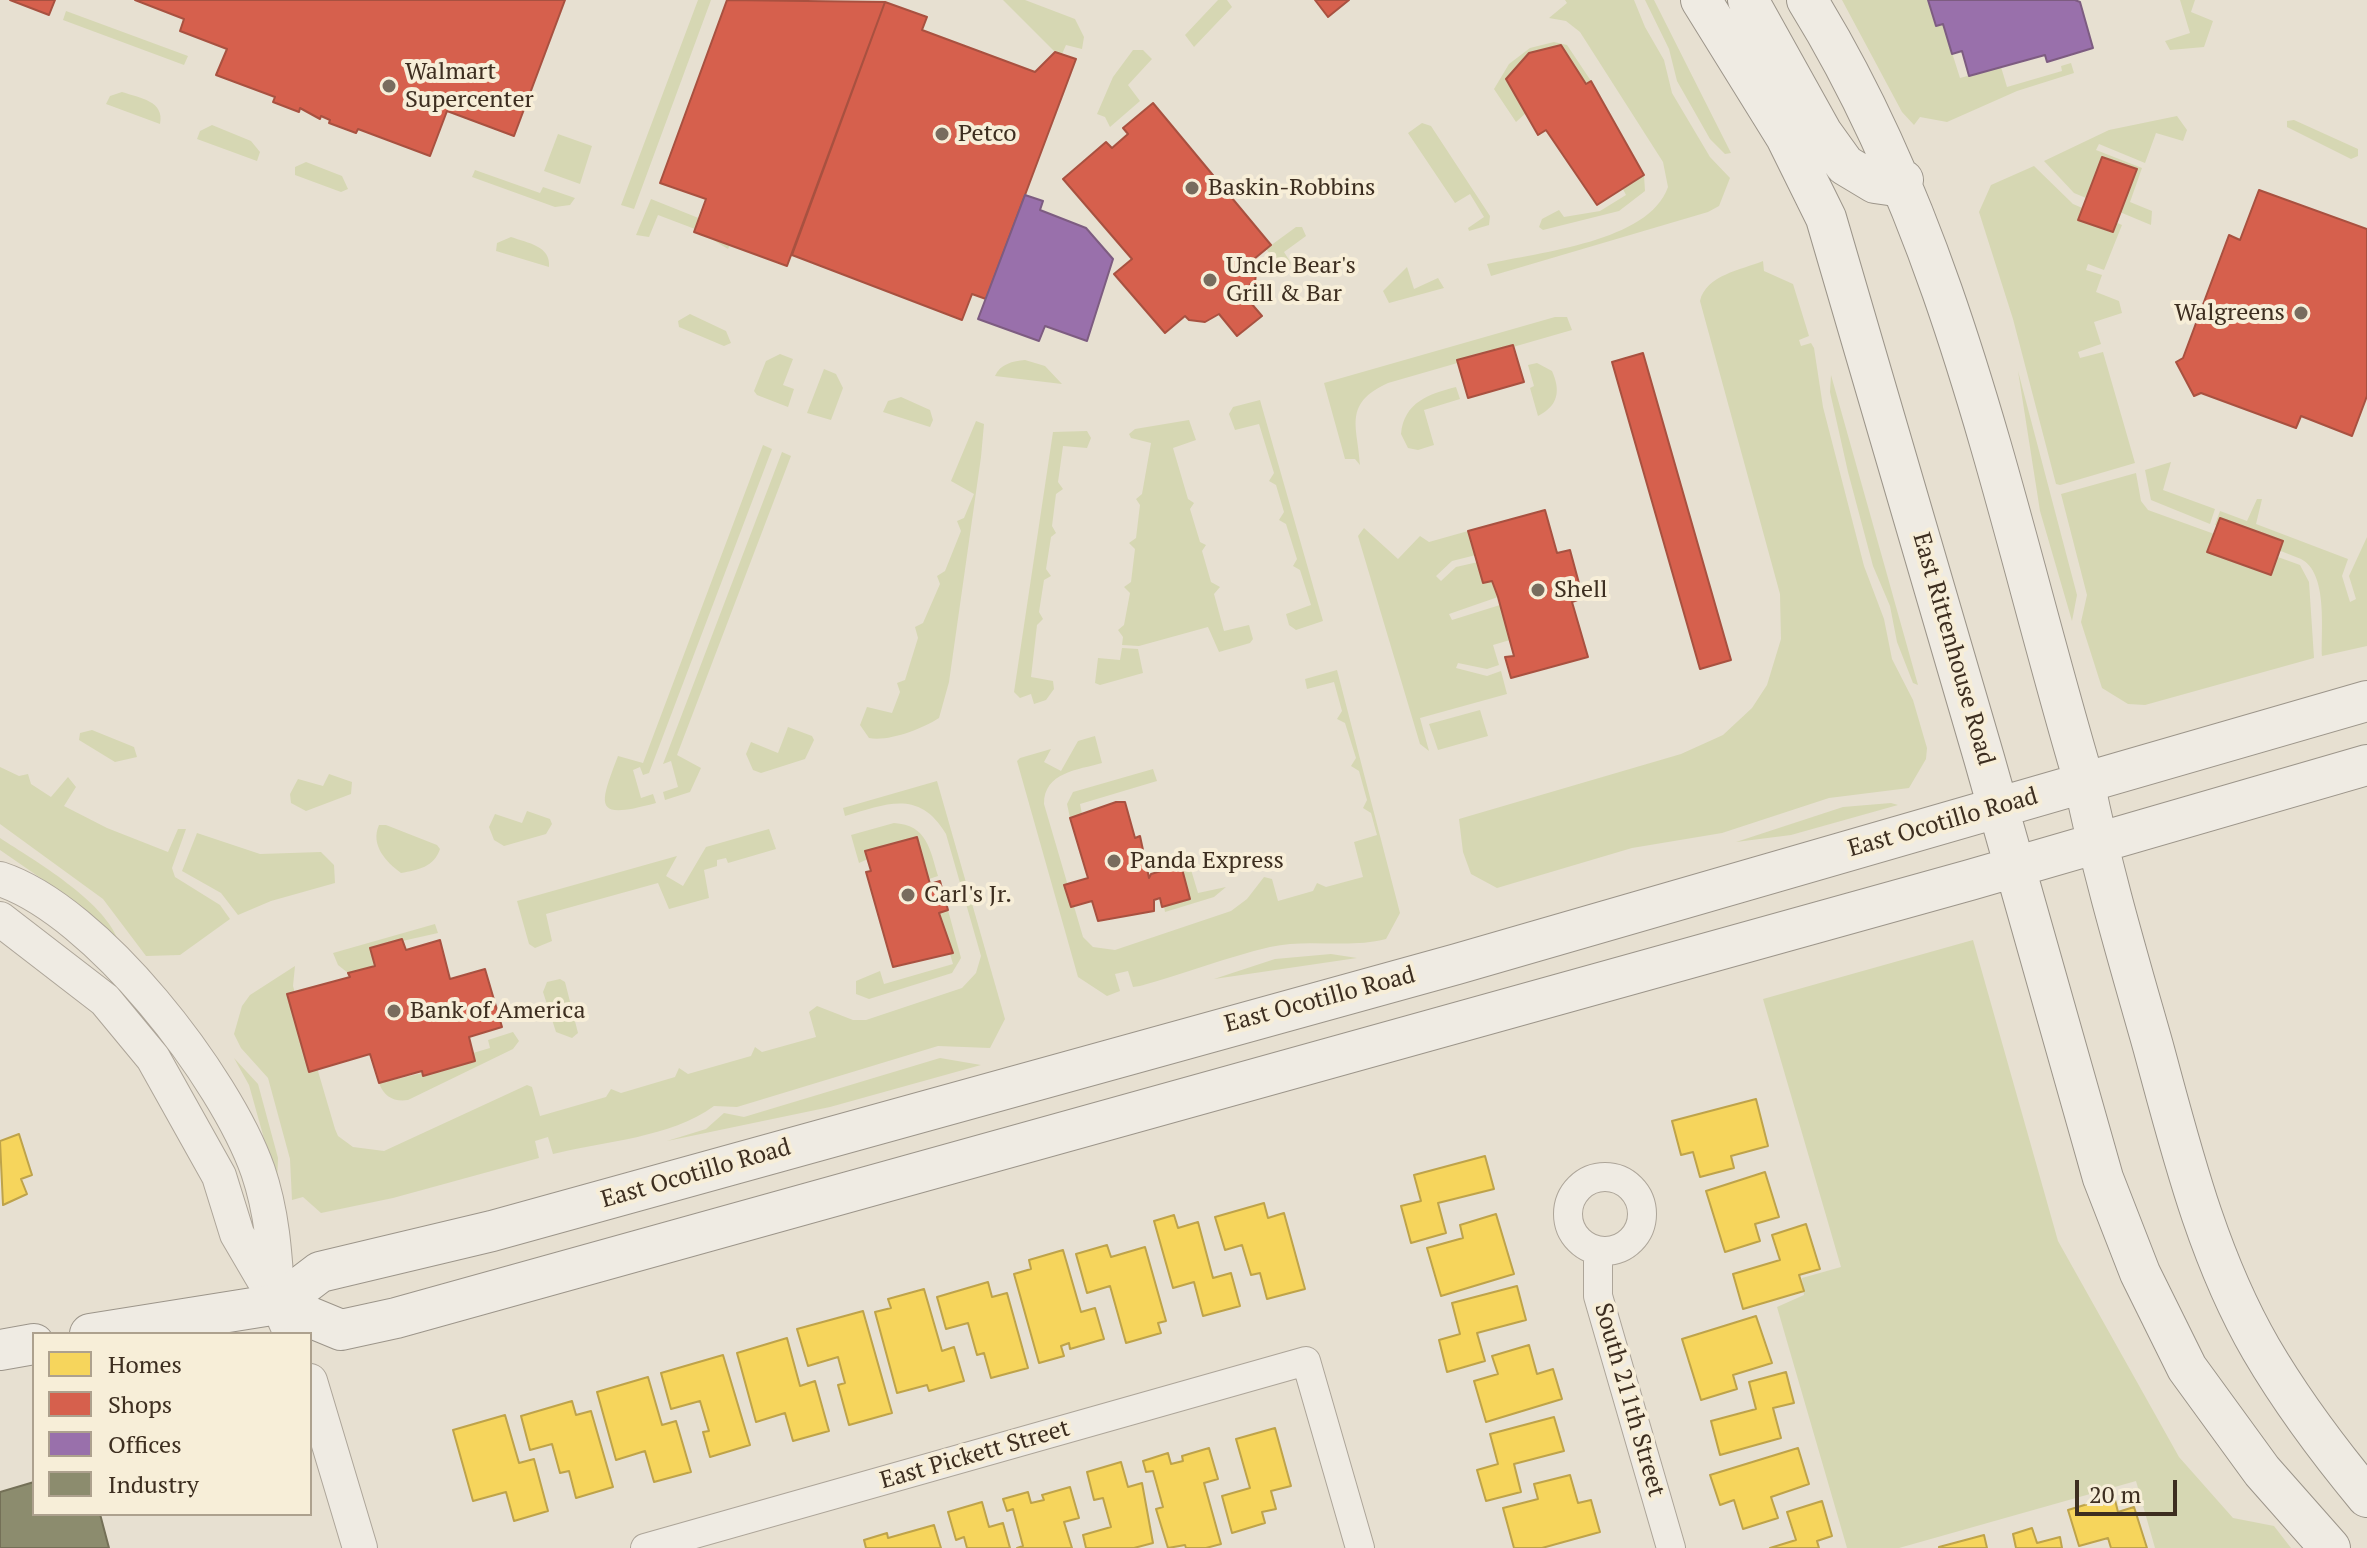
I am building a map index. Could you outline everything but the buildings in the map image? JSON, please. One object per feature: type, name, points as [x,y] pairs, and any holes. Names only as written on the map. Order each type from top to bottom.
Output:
[{"type":"main road","name":"East Rittenhouse Road","points":[[1701,0],[1786,137],[1826,218],[1999,808],[2103,1178],[2140,1273],[2187,1368],[2262,1471],[2330,1548]]},
{"type":"main road","points":[[1748,0],[1822,133],[1845,165],[1875,183],[1889,185],[1903,180]]},
{"type":"main road","points":[[1807,0],[1830,38],[1903,180],[1954,320],[2084,781],[2097,843],[2188,1176],[2220,1264],[2260,1347],[2314,1431],[2367,1497]]},
{"type":"main road","name":"East Ocotillo Road","points":[[116,1332],[285,1319],[320,1272],[492,1231],[1457,964],[2367,701]]},
{"type":"main road","points":[[285,1319],[341,1330],[382,1321],[2015,867],[2367,765]]},
{"type":"main road","points":[[1009,1146],[1010,1128],[1063,1071]]},
{"type":"main road","points":[[0,1350],[32,1344]]},
{"type":"street","points":[[0,879],[23,886],[82,931],[138,984],[225,1102],[258,1170],[273,1225],[285,1319]]},
{"type":"street","points":[[0,919],[105,1000],[145,1047],[190,1120],[219,1176],[237,1234],[285,1319]]},
{"type":"street","name":"South 211th Street","points":[[1598,1251],[1598,1296],[1671,1548]]},
{"type":"street","name":"East Pickett Street","points":[[645,1548],[1306,1361],[1360,1548]]},
{"type":"street","points":[[312,1388],[360,1548]]},
{"type":"green space","points":[[698,0],[711,0],[634,209],[621,205]]},
{"type":"green space","points":[[1003,0],[1025,0],[1075,19],[1084,37],[1082,49],[1066,45],[1062,54],[1055,52]]},
{"type":"green space","points":[[1218,0],[1227,0],[1232,7],[1194,47],[1185,35]]},
{"type":"green space","points":[[1565,0],[1634,0],[1664,60],[1672,93],[1710,157],[1730,178],[1719,206],[1708,212],[1491,276],[1487,264],[1590,242],[1639,221],[1657,206],[1668,187],[1663,162],[1580,32],[1566,21],[1549,18],[1567,3]]},
{"type":"green space","points":[[1645,0],[1654,0],[1731,153],[1725,154],[1710,139],[1677,81],[1669,49]]},
{"type":"green space","points":[[1842,0],[1928,0],[1935,25],[1943,24],[1960,78],[2001,67],[2007,87],[2062,71],[2061,66],[2071,63],[2074,73],[2017,91],[1947,122],[1920,117],[1914,125],[1902,112]]},
{"type":"green space","points":[[2180,0],[2195,0],[2191,12],[2213,21],[2204,47],[2170,50],[2165,41],[2190,33]]},
{"type":"green space","points":[[66,11],[188,56],[184,65],[63,20]]},
{"type":"green space","points":[[1554,42],[1567,45],[1591,81],[1586,84],[1561,45],[1529,53],[1506,79],[1527,112],[1516,122],[1494,89],[1509,64],[1530,48]]},
{"type":"green space","points":[[1133,50],[1143,50],[1152,59],[1128,85],[1140,101],[1110,127],[1105,117],[1097,114],[1113,77]]},
{"type":"green space","points":[[122,92],[155,105],[161,116],[160,124],[106,104],[110,96]]},
{"type":"green space","points":[[2177,116],[2187,130],[2183,141],[2156,133],[2145,163],[2099,144],[2096,150],[2142,168],[2130,202],[2152,211],[2151,225],[2074,193],[2044,161],[2109,130]]},
{"type":"green space","points":[[2294,120],[2358,149],[2358,156],[2351,159],[2287,127],[2287,121]]},
{"type":"green space","points":[[1422,123],[1431,126],[1490,216],[1489,225],[1469,231],[1468,228],[1484,217],[1470,194],[1455,203],[1408,133]]},
{"type":"green space","points":[[212,125],[251,141],[260,152],[257,161],[197,139],[200,131]]},
{"type":"green space","points":[[558,134],[592,146],[580,184],[544,171]]},
{"type":"green space","points":[[306,162],[342,176],[348,189],[341,192],[295,175],[295,167]]},
{"type":"green space","points":[[2034,166],[2073,204],[2122,225],[2104,270],[2088,264],[2086,270],[2102,275],[2096,292],[2119,301],[2122,313],[2094,322],[2101,344],[2078,352],[2080,358],[2103,352],[2135,463],[2060,485],[2056,484],[2013,319],[1979,212],[1991,185]]},
{"type":"green space","points":[[475,170],[540,193],[543,187],[575,198],[570,205],[555,207],[472,177]]},
{"type":"green space","points":[[1644,175],[1645,191],[1619,211],[1543,230],[1539,227],[1542,219],[1559,210],[1564,217],[1600,211],[1626,195],[1623,189]]},
{"type":"green space","points":[[651,199],[736,233],[728,249],[695,229],[658,215],[649,237],[636,235]]},
{"type":"green space","points":[[1296,227],[1302,227],[1306,236],[1284,252],[1291,263],[1283,269],[1266,249]]},
{"type":"green space","points":[[511,237],[542,250],[549,260],[549,267],[496,251],[497,243]]},
{"type":"green space","points":[[1763,261],[1764,271],[1793,284],[1809,336],[1799,340],[1801,346],[1811,343],[1814,348],[1823,407],[1864,566],[1884,619],[1892,659],[1913,700],[1927,748],[1926,759],[1909,788],[1829,798],[1722,833],[1632,848],[1497,888],[1471,874],[1463,852],[1459,819],[1681,754],[1723,735],[1752,708],[1767,685],[1781,639],[1780,594],[1700,301],[1709,285],[1717,279]]},
{"type":"green space","points":[[1407,267],[1414,289],[1438,278],[1444,288],[1389,303],[1383,291]]},
{"type":"green space","points":[[690,314],[726,331],[731,343],[724,346],[679,327],[678,321]]},
{"type":"green space","points":[[1555,317],[1567,317],[1572,330],[1388,383],[1374,391],[1358,408],[1356,418],[1360,465],[1355,459],[1345,459],[1324,383]]},
{"type":"green space","points":[[780,354],[793,359],[783,385],[794,389],[788,407],[754,391],[766,361]]},
{"type":"green space","points":[[1025,360],[1045,366],[1062,384],[995,376],[1004,366]]},
{"type":"green space","points":[[1537,363],[1552,371],[1557,391],[1554,403],[1538,416],[1530,388],[1534,386],[1528,365]]},
{"type":"green space","points":[[824,369],[836,374],[843,388],[831,420],[807,413]]},
{"type":"green space","points":[[2018,371],[2077,595],[2072,621],[2040,511]]},
{"type":"green space","points":[[1831,375],[1918,685],[1913,683],[1897,642],[1890,606],[1873,566],[1830,392]]},
{"type":"green space","points":[[1456,387],[1460,399],[1424,410],[1434,445],[1418,450],[1408,448],[1401,434],[1407,414],[1420,401]]},
{"type":"green space","points":[[901,397],[930,410],[933,420],[930,427],[883,412],[888,401]]},
{"type":"green space","points":[[1260,400],[1323,621],[1296,630],[1289,625],[1286,614],[1311,605],[1300,570],[1293,566],[1297,559],[1286,524],[1279,520],[1284,512],[1276,485],[1269,481],[1274,473],[1259,424],[1235,430],[1229,414],[1233,407]]},
{"type":"green space","points":[[1189,420],[1196,440],[1173,448],[1188,499],[1194,503],[1190,509],[1200,542],[1206,545],[1202,551],[1211,582],[1220,587],[1214,594],[1224,631],[1249,625],[1253,639],[1250,643],[1219,652],[1208,627],[1139,646],[1122,645],[1123,637],[1118,630],[1124,625],[1130,593],[1124,587],[1131,582],[1135,549],[1129,543],[1136,538],[1140,505],[1136,499],[1142,494],[1151,443],[1131,438],[1129,434],[1135,429]]},
{"type":"green space","points":[[976,421],[984,424],[981,457],[949,682],[939,718],[905,734],[869,738],[860,725],[867,707],[892,713],[900,692],[897,683],[905,680],[918,638],[915,627],[923,623],[940,584],[937,576],[945,571],[961,531],[957,521],[964,518],[974,494],[951,481]]},
{"type":"green space","points":[[1087,431],[1091,438],[1087,448],[1063,446],[1058,482],[1063,489],[1056,494],[1052,526],[1056,533],[1051,537],[1046,569],[1051,576],[1044,580],[1039,612],[1043,619],[1037,625],[1031,677],[1053,681],[1054,689],[1046,700],[1034,704],[1031,694],[1020,698],[1014,692],[1053,432]]},
{"type":"green space","points":[[763,445],[772,449],[649,773],[643,775],[640,767],[633,770],[641,798],[653,794],[656,803],[611,809],[606,805],[605,798],[618,756],[643,763]]},
{"type":"green space","points":[[782,452],[791,456],[677,755],[701,768],[690,792],[665,800],[663,792],[678,787],[671,761],[663,764]]},
{"type":"green space","points":[[2171,462],[2163,490],[2215,509],[2210,524],[2151,500],[2145,470]]},
{"type":"green space","points":[[2136,473],[2141,501],[2148,510],[2300,565],[2309,582],[2314,658],[2145,705],[2128,704],[2102,688],[2081,622],[2087,595],[2061,494]]},
{"type":"green space","points":[[2257,499],[2262,499],[2256,524],[2348,559],[2342,576],[2350,602],[2356,599],[2349,576],[2367,537],[2367,646],[2322,656],[2321,603],[2316,576],[2310,566],[2301,559],[2215,525],[2220,511],[2247,521]]},
{"type":"green space","points":[[1364,528],[1398,559],[1420,536],[1429,542],[1468,531],[1476,555],[1452,561],[1436,576],[1441,581],[1456,567],[1478,562],[1492,581],[1498,597],[1449,614],[1452,620],[1500,605],[1510,640],[1493,645],[1499,665],[1487,669],[1458,663],[1456,668],[1487,676],[1501,671],[1507,694],[1420,718],[1429,751],[1420,744],[1358,536]]},
{"type":"green space","points":[[1122,648],[1138,649],[1143,673],[1100,685],[1095,683],[1098,658],[1120,660]]},
{"type":"green space","points":[[1337,670],[1400,913],[1386,939],[1357,943],[1284,944],[1133,987],[1128,971],[1115,974],[1120,991],[1107,996],[1078,977],[1017,761],[1051,749],[1044,762],[1061,771],[1078,741],[1095,736],[1102,763],[1056,779],[1046,793],[1044,804],[1083,937],[1093,947],[1115,950],[1231,911],[1247,899],[1264,877],[1272,879],[1278,901],[1313,891],[1317,883],[1326,887],[1363,877],[1354,842],[1377,835],[1371,813],[1363,808],[1367,800],[1359,771],[1351,766],[1356,758],[1345,723],[1337,719],[1342,711],[1334,682],[1307,689],[1305,679]]},
{"type":"green space","points":[[1480,710],[1488,736],[1438,750],[1429,724]]},
{"type":"green space","points":[[788,727],[812,736],[814,740],[805,759],[761,773],[753,770],[746,754],[751,742],[778,753]]},
{"type":"green space","points":[[92,730],[134,747],[137,757],[115,762],[79,740],[80,733]]},
{"type":"green space","points":[[0,767],[19,776],[28,774],[31,784],[51,797],[68,777],[76,787],[64,806],[107,828],[168,852],[178,829],[186,829],[172,868],[175,877],[220,905],[230,919],[180,955],[146,956],[103,899],[0,824]]},
{"type":"green space","points":[[1153,769],[1157,781],[1080,804],[1082,814],[1070,818],[1067,804],[1073,792]]},
{"type":"green space","points":[[329,774],[352,782],[351,794],[306,811],[291,803],[290,794],[298,779],[323,786]]},
{"type":"green space","points":[[937,781],[1005,1019],[990,1048],[938,1046],[737,1107],[714,1106],[678,1125],[615,1142],[553,1154],[548,1137],[535,1141],[539,1158],[393,1198],[321,1213],[303,1197],[292,1200],[290,1159],[268,1078],[241,1048],[234,1034],[242,1006],[250,995],[295,966],[293,986],[338,1136],[353,1147],[384,1151],[527,1085],[532,1087],[540,1116],[606,1097],[611,1089],[621,1093],[675,1077],[679,1068],[688,1074],[751,1056],[755,1047],[762,1052],[816,1037],[809,1012],[817,1006],[853,1020],[866,1020],[962,988],[976,973],[981,956],[946,834],[936,820],[913,805],[875,807],[845,816],[843,808]]},
{"type":"green space","points":[[1898,805],[1791,835],[1736,842],[1843,807]]},
{"type":"green space","points":[[527,811],[550,819],[552,824],[546,834],[504,846],[494,840],[489,827],[495,814],[522,823]]},
{"type":"green space","points":[[894,823],[914,828],[925,840],[938,876],[929,879],[917,837],[859,863],[851,835]]},
{"type":"green space","points":[[379,825],[437,845],[440,849],[434,860],[425,867],[401,873],[390,864],[378,846]]},
{"type":"green space","points":[[769,829],[776,849],[728,863],[726,858],[717,860],[717,866],[704,870],[709,898],[669,909],[658,883],[546,914],[552,941],[535,948],[529,944],[517,901],[677,856],[666,876],[683,886],[706,847]]},
{"type":"green space","points":[[197,833],[260,854],[321,852],[334,865],[335,883],[271,901],[238,915],[221,893],[182,871]]},
{"type":"green space","points":[[0,838],[83,896],[110,925],[118,940],[58,890],[0,850]]},
{"type":"green space","points":[[1189,863],[1198,893],[1226,887],[1214,897],[1165,912],[1164,906],[1190,898],[1181,865]]},
{"type":"green space","points":[[948,910],[961,958],[952,973],[869,999],[856,994],[856,981],[880,971],[884,984],[953,964],[950,954],[953,952],[939,913]]},
{"type":"green space","points":[[435,924],[438,933],[371,948],[375,966],[348,973],[338,965],[333,953]]},
{"type":"green space","points":[[1973,940],[2058,1241],[2179,1457],[2233,1518],[2274,1526],[2291,1548],[2155,1548],[2136,1481],[1899,1548],[1847,1548],[1777,1307],[1804,1295],[1802,1278],[1841,1267],[1763,999]]},
{"type":"green space","points":[[1331,954],[1357,958],[1214,979],[1275,959]]},
{"type":"green space","points":[[560,979],[565,982],[578,1033],[572,1038],[556,1032],[543,992],[547,982]]},
{"type":"green space","points":[[513,1032],[519,1041],[513,1049],[408,1100],[390,1098],[379,1083],[475,1061],[473,1053],[490,1048],[488,1040]]},
{"type":"green space","points":[[234,1058],[258,1084],[278,1158],[277,1185],[249,1085]]},
{"type":"green space","points":[[940,1058],[981,1065],[830,1107],[667,1141],[706,1129],[724,1113],[744,1117]]},
{"type":"place","name":"Walmart Supercenter","points":[[389,86]]},
{"type":"place","name":"Petco","points":[[942,134]]},
{"type":"place","name":"Baskin-Robbins","points":[[1192,188]]},
{"type":"place","name":"Uncle Bear's Grill & Bar","points":[[1210,280]]},
{"type":"place","name":"Walgreens","points":[[2301,313]]},
{"type":"place","name":"Shell","points":[[1538,590]]},
{"type":"place","name":"Panda Express","points":[[1114,861]]},
{"type":"place","name":"Carl's Jr.","points":[[908,895]]},
{"type":"place","name":"Bank of America","points":[[394,1011]]}]
